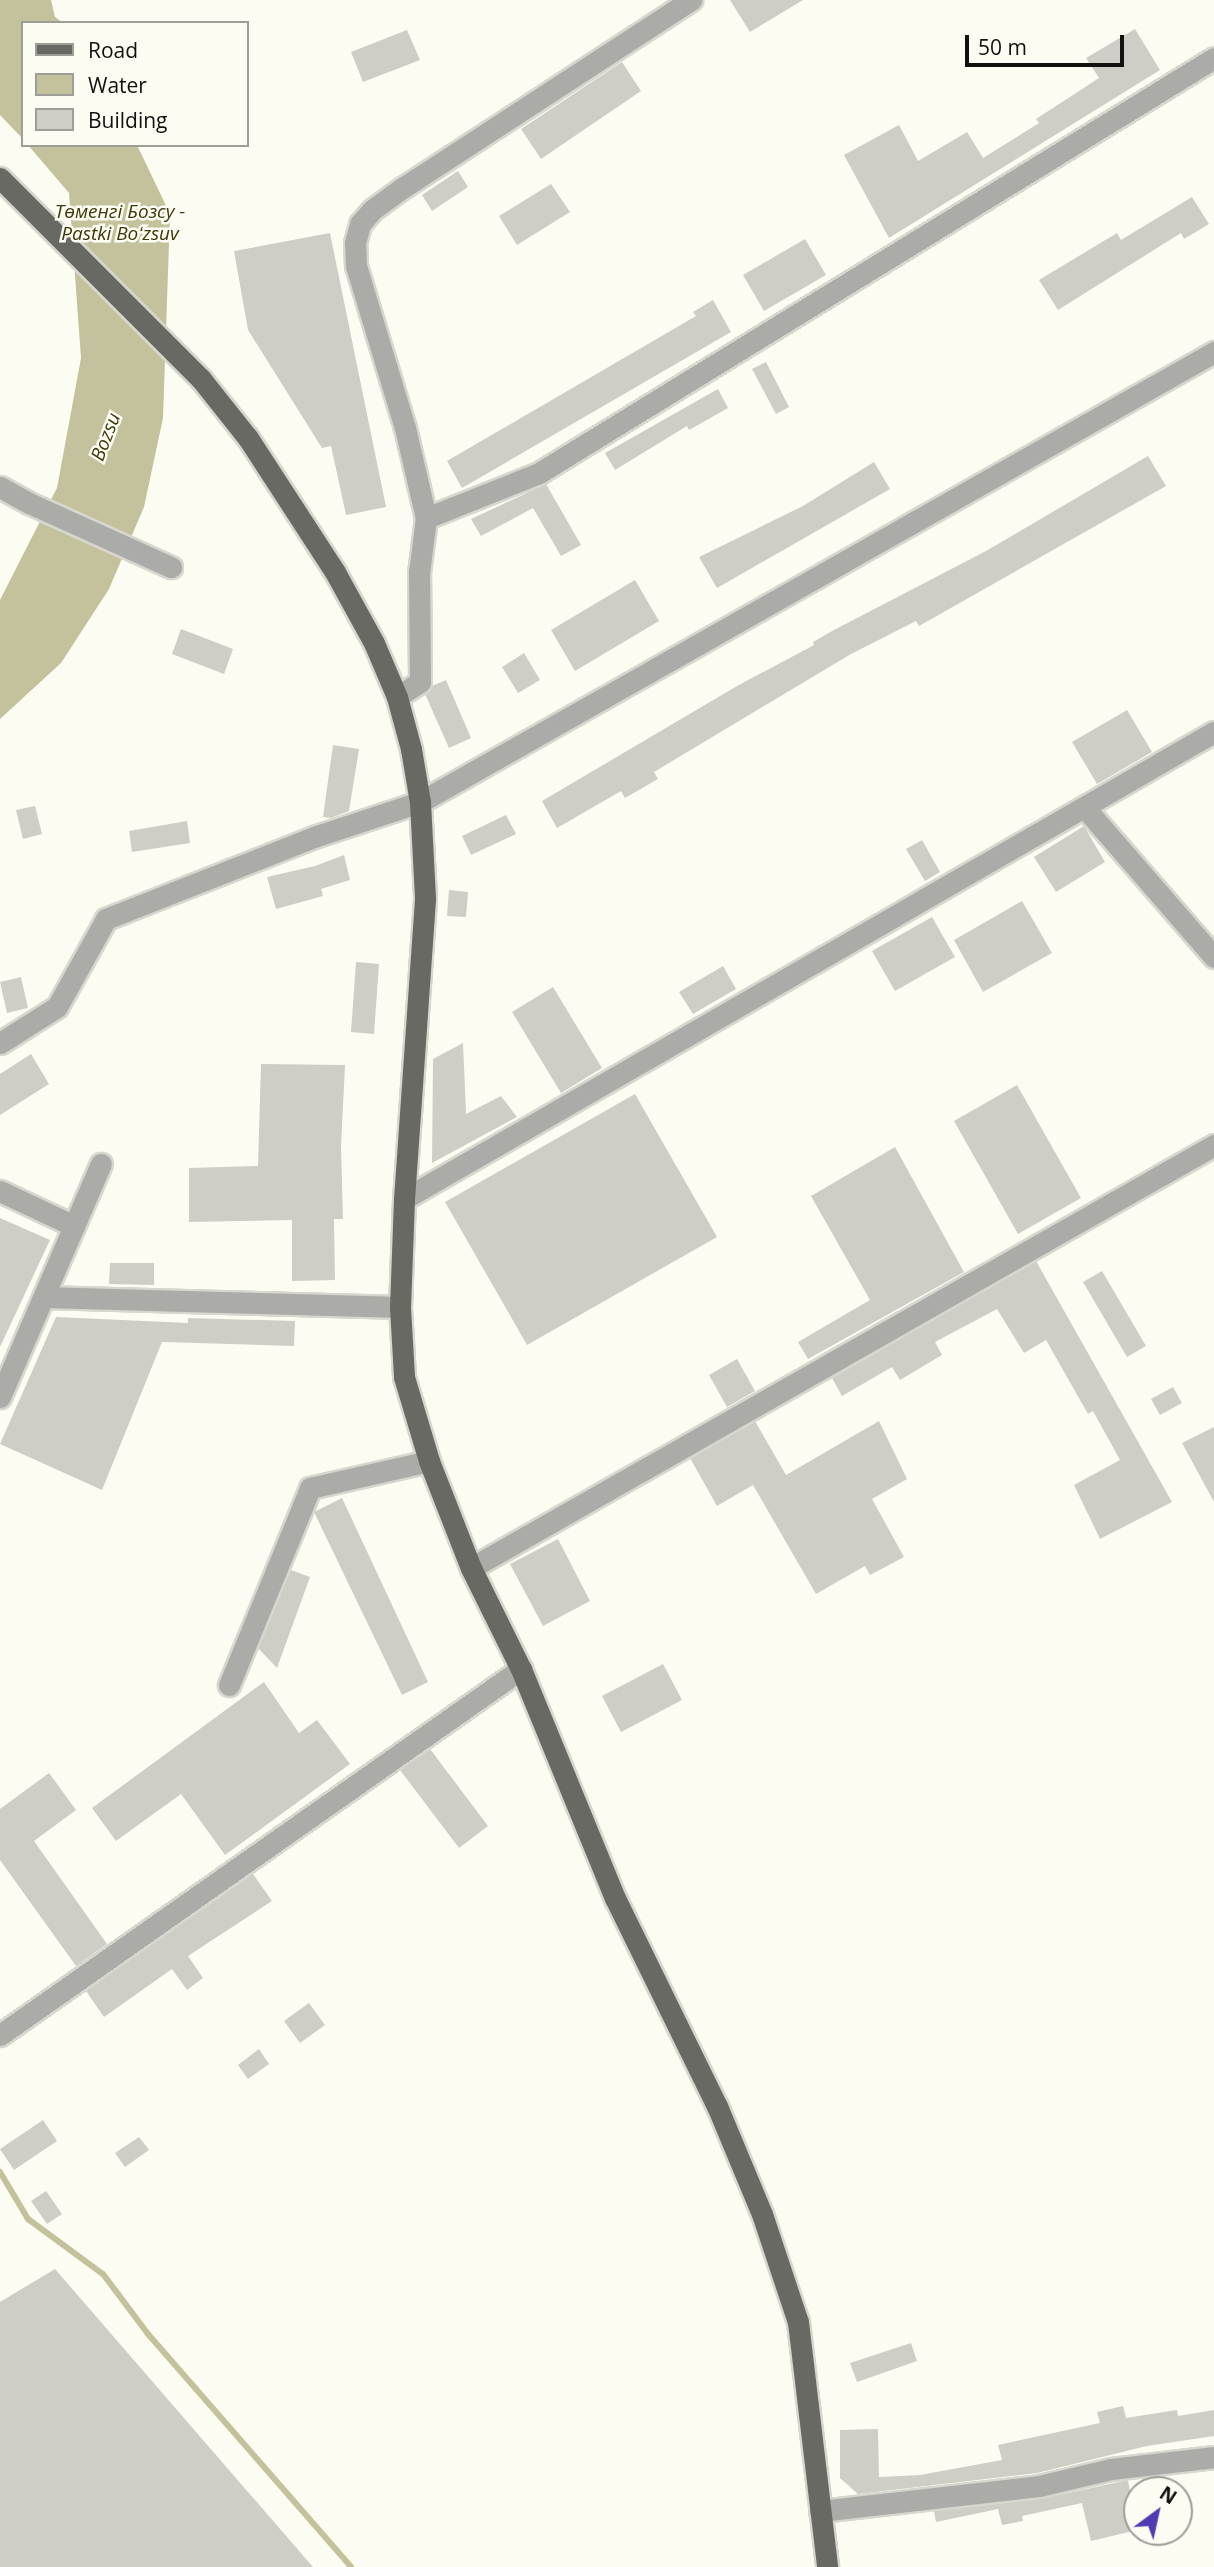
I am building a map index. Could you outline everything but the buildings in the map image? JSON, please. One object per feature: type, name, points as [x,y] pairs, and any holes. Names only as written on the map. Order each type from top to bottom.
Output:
[{"type":"main road","points":[[0,178],[201,379],[248,438],[335,572],[374,643],[397,697],[411,749],[420,803],[425,899],[404,1199],[400,1307],[404,1377],[429,1461],[471,1567],[521,1669],[615,1898],[717,2106],[762,2214],[799,2322],[827,2567]]},
{"type":"street","points":[[397,697],[420,682],[419,573],[426,518],[405,428],[356,265],[355,243],[360,224],[372,210],[404,187],[691,0]]},
{"type":"street","points":[[426,518],[538,473],[1214,58]]},
{"type":"street","points":[[0,1043],[57,1007],[106,919],[314,837],[420,803],[1214,352]]},
{"type":"street","points":[[0,486],[29,503],[171,566]]},
{"type":"street","points":[[404,1199],[1214,732]]},
{"type":"street","points":[[1085,808],[1214,957]]},
{"type":"street","points":[[471,1567],[1214,1145]]},
{"type":"street","points":[[0,1397],[101,1164]]},
{"type":"street","points":[[0,1191],[74,1226]]},
{"type":"street","points":[[44,1297],[400,1307]]},
{"type":"street","points":[[229,1685],[310,1488],[429,1461]]},
{"type":"street","points":[[0,2035],[521,1669]]},
{"type":"street","points":[[820,2511],[1040,2486],[1111,2469],[1214,2457]]},
{"type":"water","points":[[0,0],[51,0],[55,17],[60,21],[21,21],[21,137],[0,115]]},
{"type":"water","name":"Төменгі Бозсу - Pastki Boʻzsuv","points":[[30,147],[138,147],[170,214],[163,418],[144,507],[109,589],[61,663],[0,719],[0,600],[57,488],[81,358],[69,193]]},
{"type":"waterway","points":[[0,2172],[28,2219],[103,2274],[148,2334],[351,2567]]},
{"type":"water label","name":"Bozsu","points":[[106,437]]}]
